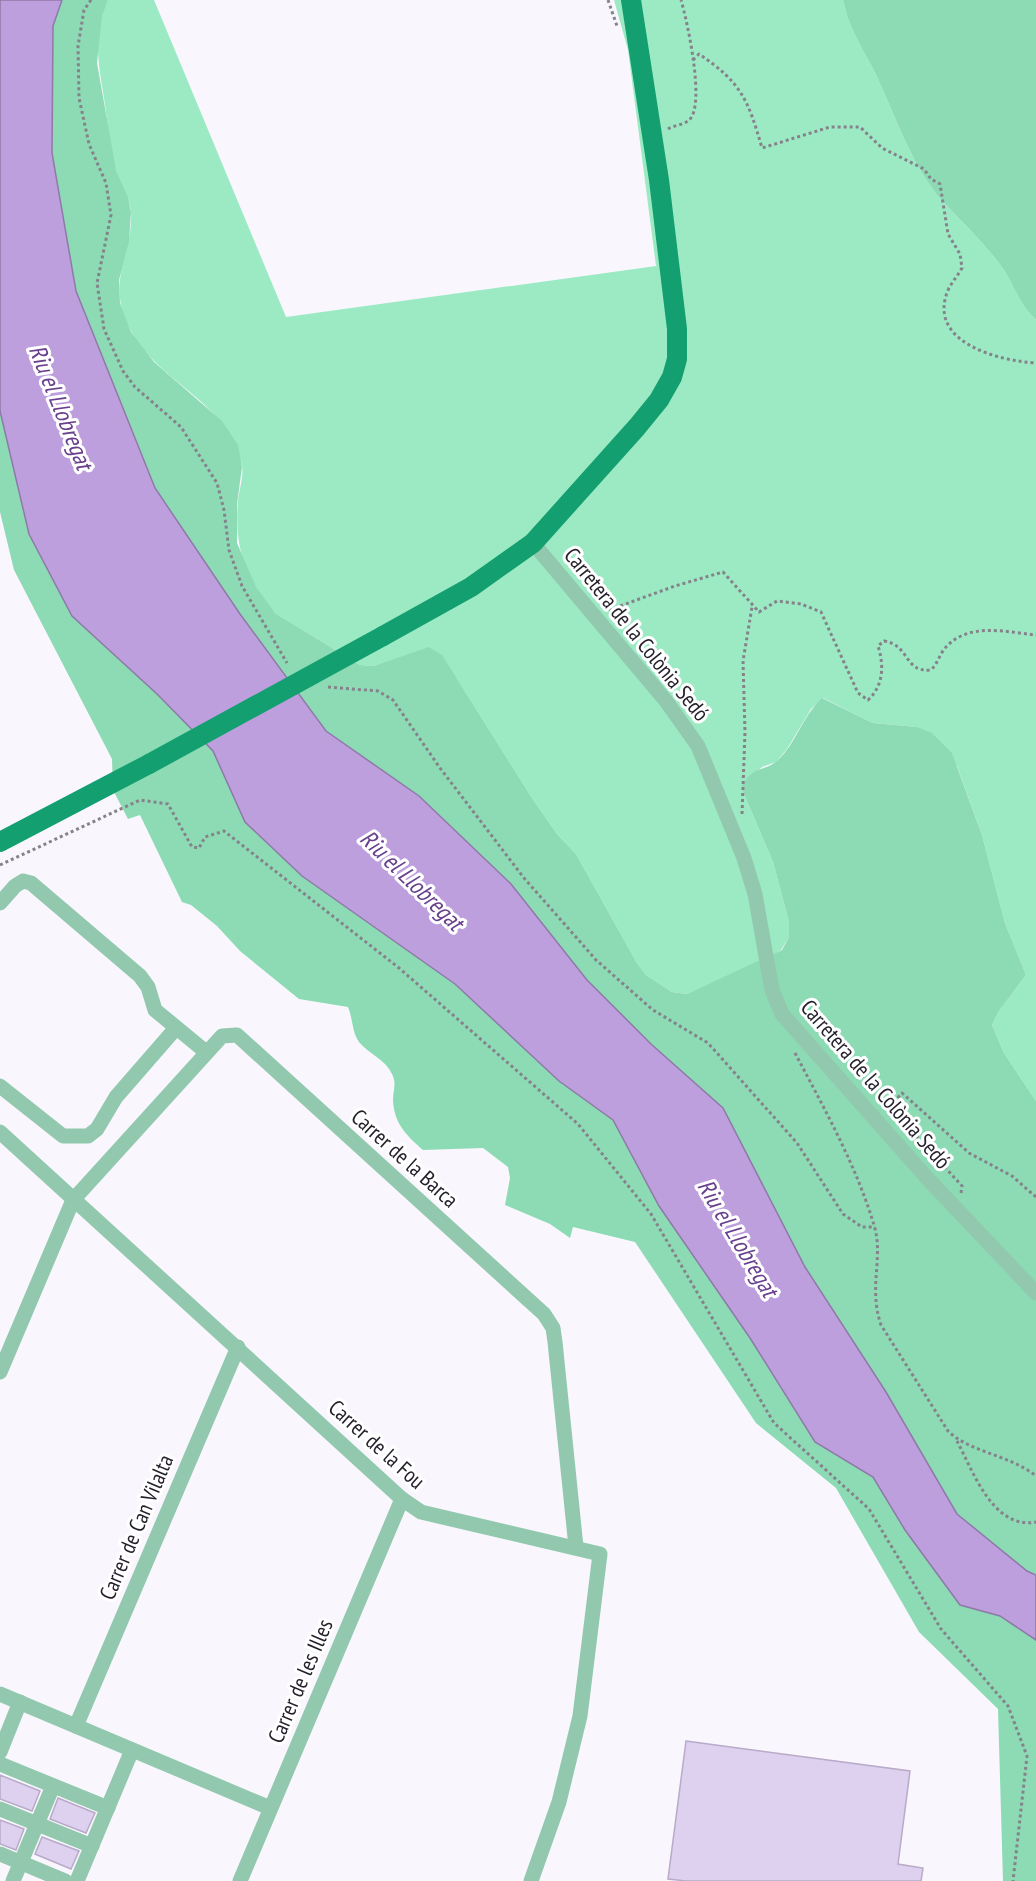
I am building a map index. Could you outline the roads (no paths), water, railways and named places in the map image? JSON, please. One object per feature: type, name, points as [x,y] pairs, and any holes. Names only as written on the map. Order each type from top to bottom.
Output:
[{"type":"main road","points":[[0,842],[149,764],[471,587],[533,543],[659,400],[675,368],[678,347],[677,329],[653,136],[631,0]]},
{"type":"street","name":"Carretera de la Colònia Sedó","points":[[533,543],[666,701],[698,746],[753,885],[772,990],[782,1014],[957,1210],[1036,1293]]},
{"type":"street","points":[[0,903],[15,886],[24,881],[31,883],[140,976],[148,987],[155,1010],[206,1053]]},
{"type":"street","points":[[0,1086],[63,1136],[88,1136],[97,1129],[116,1097],[176,1028]]},
{"type":"street","name":"Carrer de la Barca","points":[[0,1372],[73,1200],[222,1035],[237,1035],[544,1314],[553,1328],[555,1342],[576,1547]]},
{"type":"street","name":"Carrer de la Fou","points":[[0,1132],[402,1499],[421,1512],[600,1554],[580,1716],[559,1802],[531,1881]]},
{"type":"street","name":"Carrer de Can Vilalta","points":[[76,1726],[238,1347]]},
{"type":"street","name":"Carrer de les Illes","points":[[240,1881],[402,1499]]},
{"type":"street","points":[[0,1694],[270,1808]]},
{"type":"street","points":[[0,1752],[20,1702]]},
{"type":"street","points":[[77,1881],[132,1750]]},
{"type":"street","points":[[0,1764],[108,1808]]},
{"type":"street","points":[[13,1881],[53,1786]]},
{"type":"street","points":[[0,1809],[92,1846]]},
{"type":"street","points":[[0,1854],[65,1881]]},
{"type":"water","name":"Riu el Llobregat","points":[[0,0],[62,0],[53,26],[52,153],[76,291],[155,488],[240,614],[326,731],[419,796],[511,884],[587,980],[651,1044],[723,1108],[805,1267],[886,1392],[957,1514],[1027,1571],[1036,1575],[1036,1640],[1000,1616],[960,1605],[905,1530],[873,1477],[815,1442],[750,1338],[659,1206],[613,1120],[559,1081],[455,984],[302,876],[245,822],[213,751],[157,694],[72,616],[29,534],[0,411]]}]
